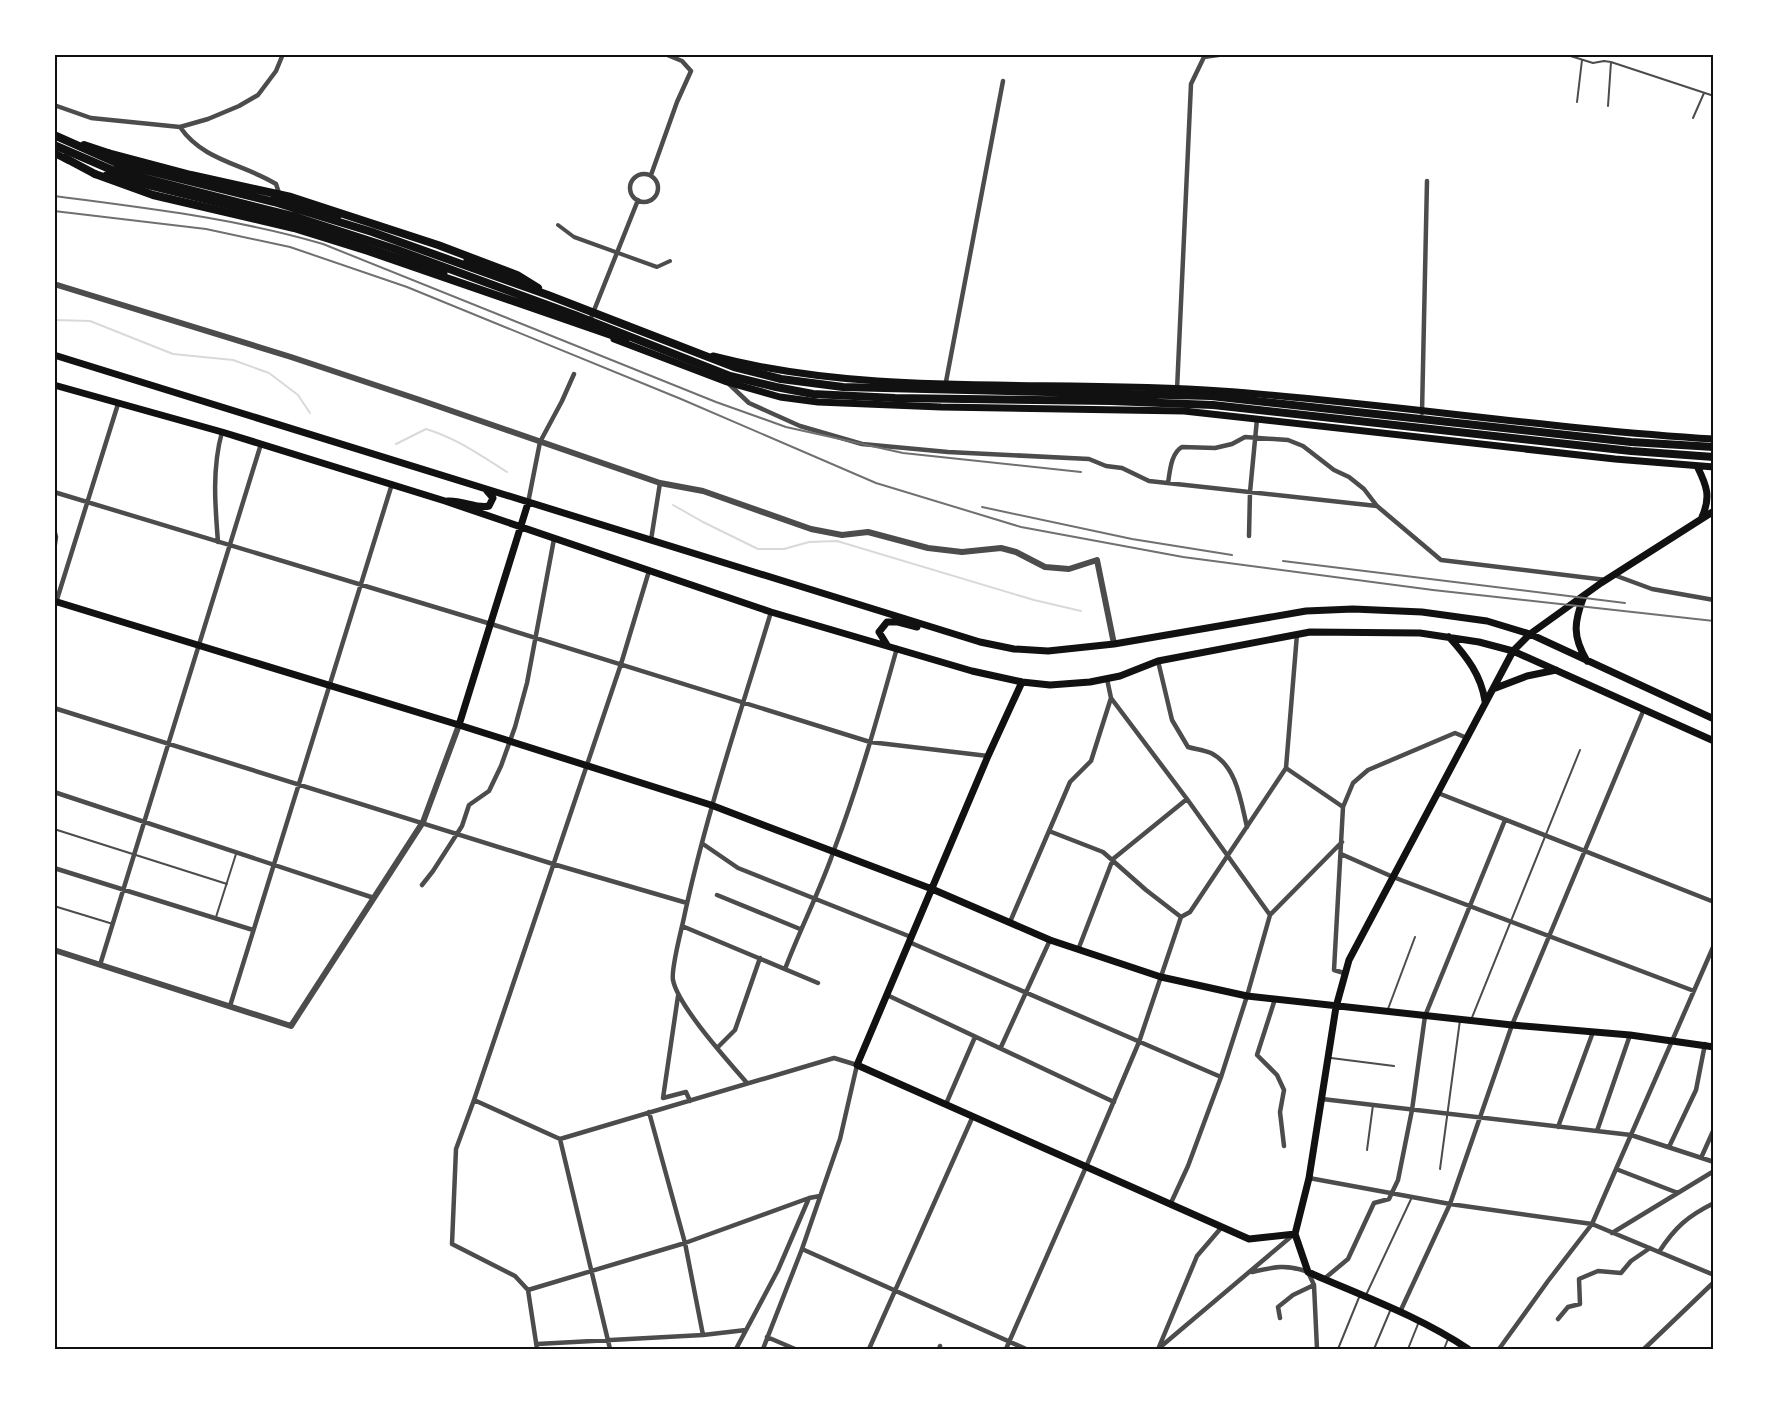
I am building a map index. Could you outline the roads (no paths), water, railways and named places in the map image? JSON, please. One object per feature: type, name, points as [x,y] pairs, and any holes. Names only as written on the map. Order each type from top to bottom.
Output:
[{"type":"main road","points":[[54,134],[107,156],[144,168],[219,188],[281,200],[366,224],[420,242],[711,355],[753,366],[857,380],[1221,391],[1628,433],[1714,439]]},
{"type":"main road","points":[[54,134],[117,163],[274,202],[372,232],[548,295],[734,367],[812,384],[949,391],[1211,396],[1630,442],[1714,447]]},
{"type":"main road","points":[[72,141],[191,175],[291,197],[392,229],[517,275],[548,295]]},
{"type":"main road","points":[[54,145],[112,170],[296,217],[395,249],[730,375],[813,394],[1213,405],[1631,451],[1714,457]]},
{"type":"main road","points":[[54,153],[103,174],[286,220],[357,242],[410,260],[727,382],[780,397],[818,402],[941,407],[1176,411],[1257,418],[1625,460],[1714,467]]},
{"type":"main road","points":[[65,158],[95,174],[153,195],[294,228],[368,251],[617,337],[642,341]]},
{"type":"main road","points":[[54,355],[980,642],[1014,649],[1048,651],[1114,644],[1306,611],[1353,609],[1422,612],[1487,621],[1530,634],[1714,719]]},
{"type":"main road","points":[[54,385],[222,432],[392,484],[771,612],[972,671],[1022,682],[1050,684],[1090,682],[1120,676],[1158,661],[1307,632],[1420,633],[1479,642],[1513,651],[1714,741]]},
{"type":"main road","points":[[1697,466],[1703,477],[1708,503],[1702,517]]},
{"type":"main road","points":[[445,501],[459,500],[483,507],[489,506],[493,498],[486,489]]},
{"type":"main road","points":[[459,725],[528,503]]},
{"type":"main road","points":[[1468,1349],[1450,1337],[1400,1312],[1308,1272],[1295,1234],[1309,1178],[1336,1007],[1344,973],[1513,651],[1530,634],[1614,575],[1714,511]]},
{"type":"main road","points":[[1584,596],[1577,613],[1575,631],[1578,647],[1587,661]]},
{"type":"main road","points":[[55,604],[199,645],[711,805],[932,889],[1050,940],[1161,977],[1247,996],[1460,1020],[1630,1035],[1714,1047]]},
{"type":"main road","points":[[887,645],[879,632],[887,622],[898,622],[933,631],[946,631]]},
{"type":"main road","points":[[1449,637],[1471,664],[1483,687],[1486,702]]},
{"type":"main road","points":[[1493,689],[1527,675],[1557,670]]},
{"type":"main road","points":[[1022,682],[988,756],[857,1065],[1249,1239],[1295,1234]]},
{"type":"street","points":[[54,105],[91,118],[180,127],[208,119],[258,95],[276,71],[283,54]]},
{"type":"street","points":[[651,176],[677,102],[691,71],[682,61],[665,54]]},
{"type":"street","points":[[1176,411],[1191,84],[1204,57],[1225,54]]},
{"type":"street","points":[[941,407],[1004,81]]},
{"type":"street","points":[[180,127],[188,139],[218,159],[259,172],[276,184],[281,200]]},
{"type":"street","points":[[646,174],[651,176],[658,185],[657,194],[647,202],[638,201],[630,191],[631,183],[637,176],[646,174]]},
{"type":"street","points":[[1422,437],[1428,182]]},
{"type":"street","points":[[587,328],[638,201]]},
{"type":"street","points":[[558,225],[574,237],[657,267],[670,261]]},
{"type":"street","points":[[54,284],[291,357],[660,483],[703,491],[811,529],[842,535],[868,532],[928,548],[962,552],[1001,548],[1016,552],[1046,567],[1069,569],[1097,560],[1114,644]]},
{"type":"street","points":[[528,503],[540,442],[574,374]]},
{"type":"street","points":[[727,382],[749,403],[800,426],[862,444],[948,452],[1089,459],[1106,466],[1122,468],[1149,481],[1377,506]]},
{"type":"street","points":[[55,604],[118,404]]},
{"type":"street","points":[[1249,536],[1250,492],[1257,418]]},
{"type":"street","points":[[218,542],[215,504],[216,453],[222,432]]},
{"type":"street","points":[[1168,483],[1172,461],[1178,449],[1215,448],[1232,444],[1245,437],[1288,440],[1303,446],[1334,470],[1349,477],[1364,489],[1377,506],[1441,560],[1604,582]]},
{"type":"street","points":[[100,965],[261,444]]},
{"type":"street","points":[[651,541],[660,483]]},
{"type":"street","points":[[230,1006],[392,484]]},
{"type":"street","points":[[54,492],[870,742],[988,756]]},
{"type":"street","points":[[54,530],[56,537],[54,551]]},
{"type":"street","points":[[422,885],[433,872],[456,832],[462,826],[471,802],[489,791],[511,741],[527,683],[554,539]]},
{"type":"street","points":[[649,571],[621,664],[456,1149],[452,1244],[515,1276],[528,1290],[537,1347],[746,1330]]},
{"type":"street","points":[[1614,575],[1652,590],[1714,600]]},
{"type":"street","points":[[747,1083],[678,996],[672,978],[687,903],[711,805],[771,612]]},
{"type":"street","points":[[1006,1349],[1139,1042],[1181,916],[1190,912],[1286,768],[1297,634]]},
{"type":"street","points":[[785,969],[834,851],[870,742],[897,648]]},
{"type":"street","points":[[1158,661],[1172,720],[1188,747],[1212,753],[1229,769],[1248,827]]},
{"type":"street","points":[[1107,679],[1111,698],[1270,915]]},
{"type":"street","points":[[1010,922],[1070,782],[1091,761],[1111,698]]},
{"type":"street","points":[[54,708],[554,864],[687,903]]},
{"type":"street","points":[[1400,1312],[1450,1204],[1512,1025],[1644,709]]},
{"type":"street","points":[[54,950],[291,1026],[423,822],[459,725]]},
{"type":"street","points":[[1344,973],[1334,970],[1343,807],[1353,783],[1368,770],[1455,733],[1467,738]]},
{"type":"street","points":[[1286,768],[1343,807]]},
{"type":"street","points":[[54,792],[374,898]]},
{"type":"street","points":[[1438,793],[1714,902]]},
{"type":"street","points":[[1078,950],[1113,860],[1187,799]]},
{"type":"street","points":[[1324,1279],[1348,1259],[1374,1203],[1389,1199],[1398,1180],[1412,1110],[1425,1016],[1505,820]]},
{"type":"street","points":[[1049,831],[1103,852],[1146,890],[1181,916]]},
{"type":"street","points":[[1170,1205],[1188,1166],[1221,1077],[1270,915],[1342,843]]},
{"type":"street","points":[[703,844],[738,868],[815,898],[1025,993],[1221,1077]]},
{"type":"street","points":[[1341,854],[1393,877],[1694,991]]},
{"type":"street","points":[[54,868],[254,930]]},
{"type":"street","points":[[717,895],[800,929]]},
{"type":"street","points":[[682,926],[818,983]]},
{"type":"street","points":[[1001,1047],[1050,940]]},
{"type":"street","points":[[1500,1349],[1592,1224],[1714,945]]},
{"type":"street","points":[[717,1048],[735,1030],[760,958]]},
{"type":"street","points":[[887,995],[1114,1102]]},
{"type":"street","points":[[678,996],[663,1098],[686,1092],[690,1101]]},
{"type":"street","points":[[1275,999],[1257,1055],[1277,1075],[1284,1090],[1280,1112],[1284,1146]]},
{"type":"street","points":[[1558,1127],[1593,1032]]},
{"type":"street","points":[[1597,1131],[1630,1035]]},
{"type":"street","points":[[946,1104],[975,1037]]},
{"type":"street","points":[[1669,1148],[1696,1090],[1705,1044]]},
{"type":"street","points":[[474,1100],[560,1139],[834,1058],[857,1065],[840,1139],[802,1249],[762,1349]]},
{"type":"street","points":[[1322,1099],[1630,1136],[1714,1162]]},
{"type":"street","points":[[649,1112],[685,1243],[703,1335]]},
{"type":"street","points":[[869,1349],[973,1116]]},
{"type":"street","points":[[1701,1158],[1714,1129]]},
{"type":"street","points":[[560,1139],[610,1349]]},
{"type":"street","points":[[1616,1169],[1678,1193]]},
{"type":"street","points":[[1612,1233],[1714,1171]]},
{"type":"street","points":[[1309,1178],[1450,1204],[1592,1224],[1714,1275]]},
{"type":"street","points":[[528,1290],[685,1243],[820,1196]]},
{"type":"street","points":[[735,1349],[778,1270],[809,1198]]},
{"type":"street","points":[[1659,1252],[1670,1236],[1692,1215],[1714,1203]]},
{"type":"street","points":[[1158,1348],[1197,1256],[1221,1228]]},
{"type":"street","points":[[1158,1348],[1295,1234]]},
{"type":"street","points":[[1558,1319],[1568,1307],[1580,1304],[1579,1279],[1598,1271],[1621,1273],[1631,1261],[1650,1248]]},
{"type":"street","points":[[802,1249],[1026,1349]]},
{"type":"street","points":[[1249,1273],[1276,1267],[1293,1267],[1308,1272],[1314,1285],[1317,1349]]},
{"type":"street","points":[[1644,1349],[1714,1282]]},
{"type":"street","points":[[1280,1318],[1278,1307],[1293,1295],[1314,1285]]},
{"type":"street","points":[[767,1337],[795,1349]]},
{"type":"lane","points":[[1563,54],[1593,63],[1611,62],[1714,96]]},
{"type":"lane","points":[[1577,102],[1582,60]]},
{"type":"lane","points":[[1608,106],[1611,62]]},
{"type":"lane","points":[[1693,118],[1704,93]]},
{"type":"lane","points":[[1470,1021],[1580,750]]},
{"type":"lane","points":[[54,829],[227,884]]},
{"type":"lane","points":[[216,918],[237,852]]},
{"type":"lane","points":[[54,906],[113,924]]},
{"type":"lane","points":[[1387,1012],[1415,937]]},
{"type":"lane","points":[[1440,1169],[1460,1020]]},
{"type":"lane","points":[[1328,1058],[1394,1066]]},
{"type":"lane","points":[[1367,1150],[1373,1105]]},
{"type":"lane","points":[[1338,1349],[1412,1197]]},
{"type":"lane","points":[[1374,1349],[1391,1308]]},
{"type":"lane","points":[[1408,1349],[1419,1322]]},
{"type":"lane","points":[[1444,1349],[1450,1337]]},
{"type":"waterway","points":[[54,320],[90,321],[173,354],[233,360],[269,373],[298,395],[310,413]]},
{"type":"waterway","points":[[396,444],[426,429],[458,442],[507,472]]},
{"type":"waterway","points":[[673,505],[758,549],[784,549],[809,542],[837,541],[1034,600],[1081,611]]},
{"type":"railway","points":[[54,196],[223,221],[323,244],[716,402],[786,427],[903,453],[1081,472]]},
{"type":"railway","points":[[54,211],[206,229],[290,247],[407,287],[681,399],[876,483],[1021,527],[1183,557],[1433,590],[1714,621]]},
{"type":"railway","points":[[982,507],[1132,539],[1232,555]]},
{"type":"railway","points":[[1283,561],[1625,603]]}]
